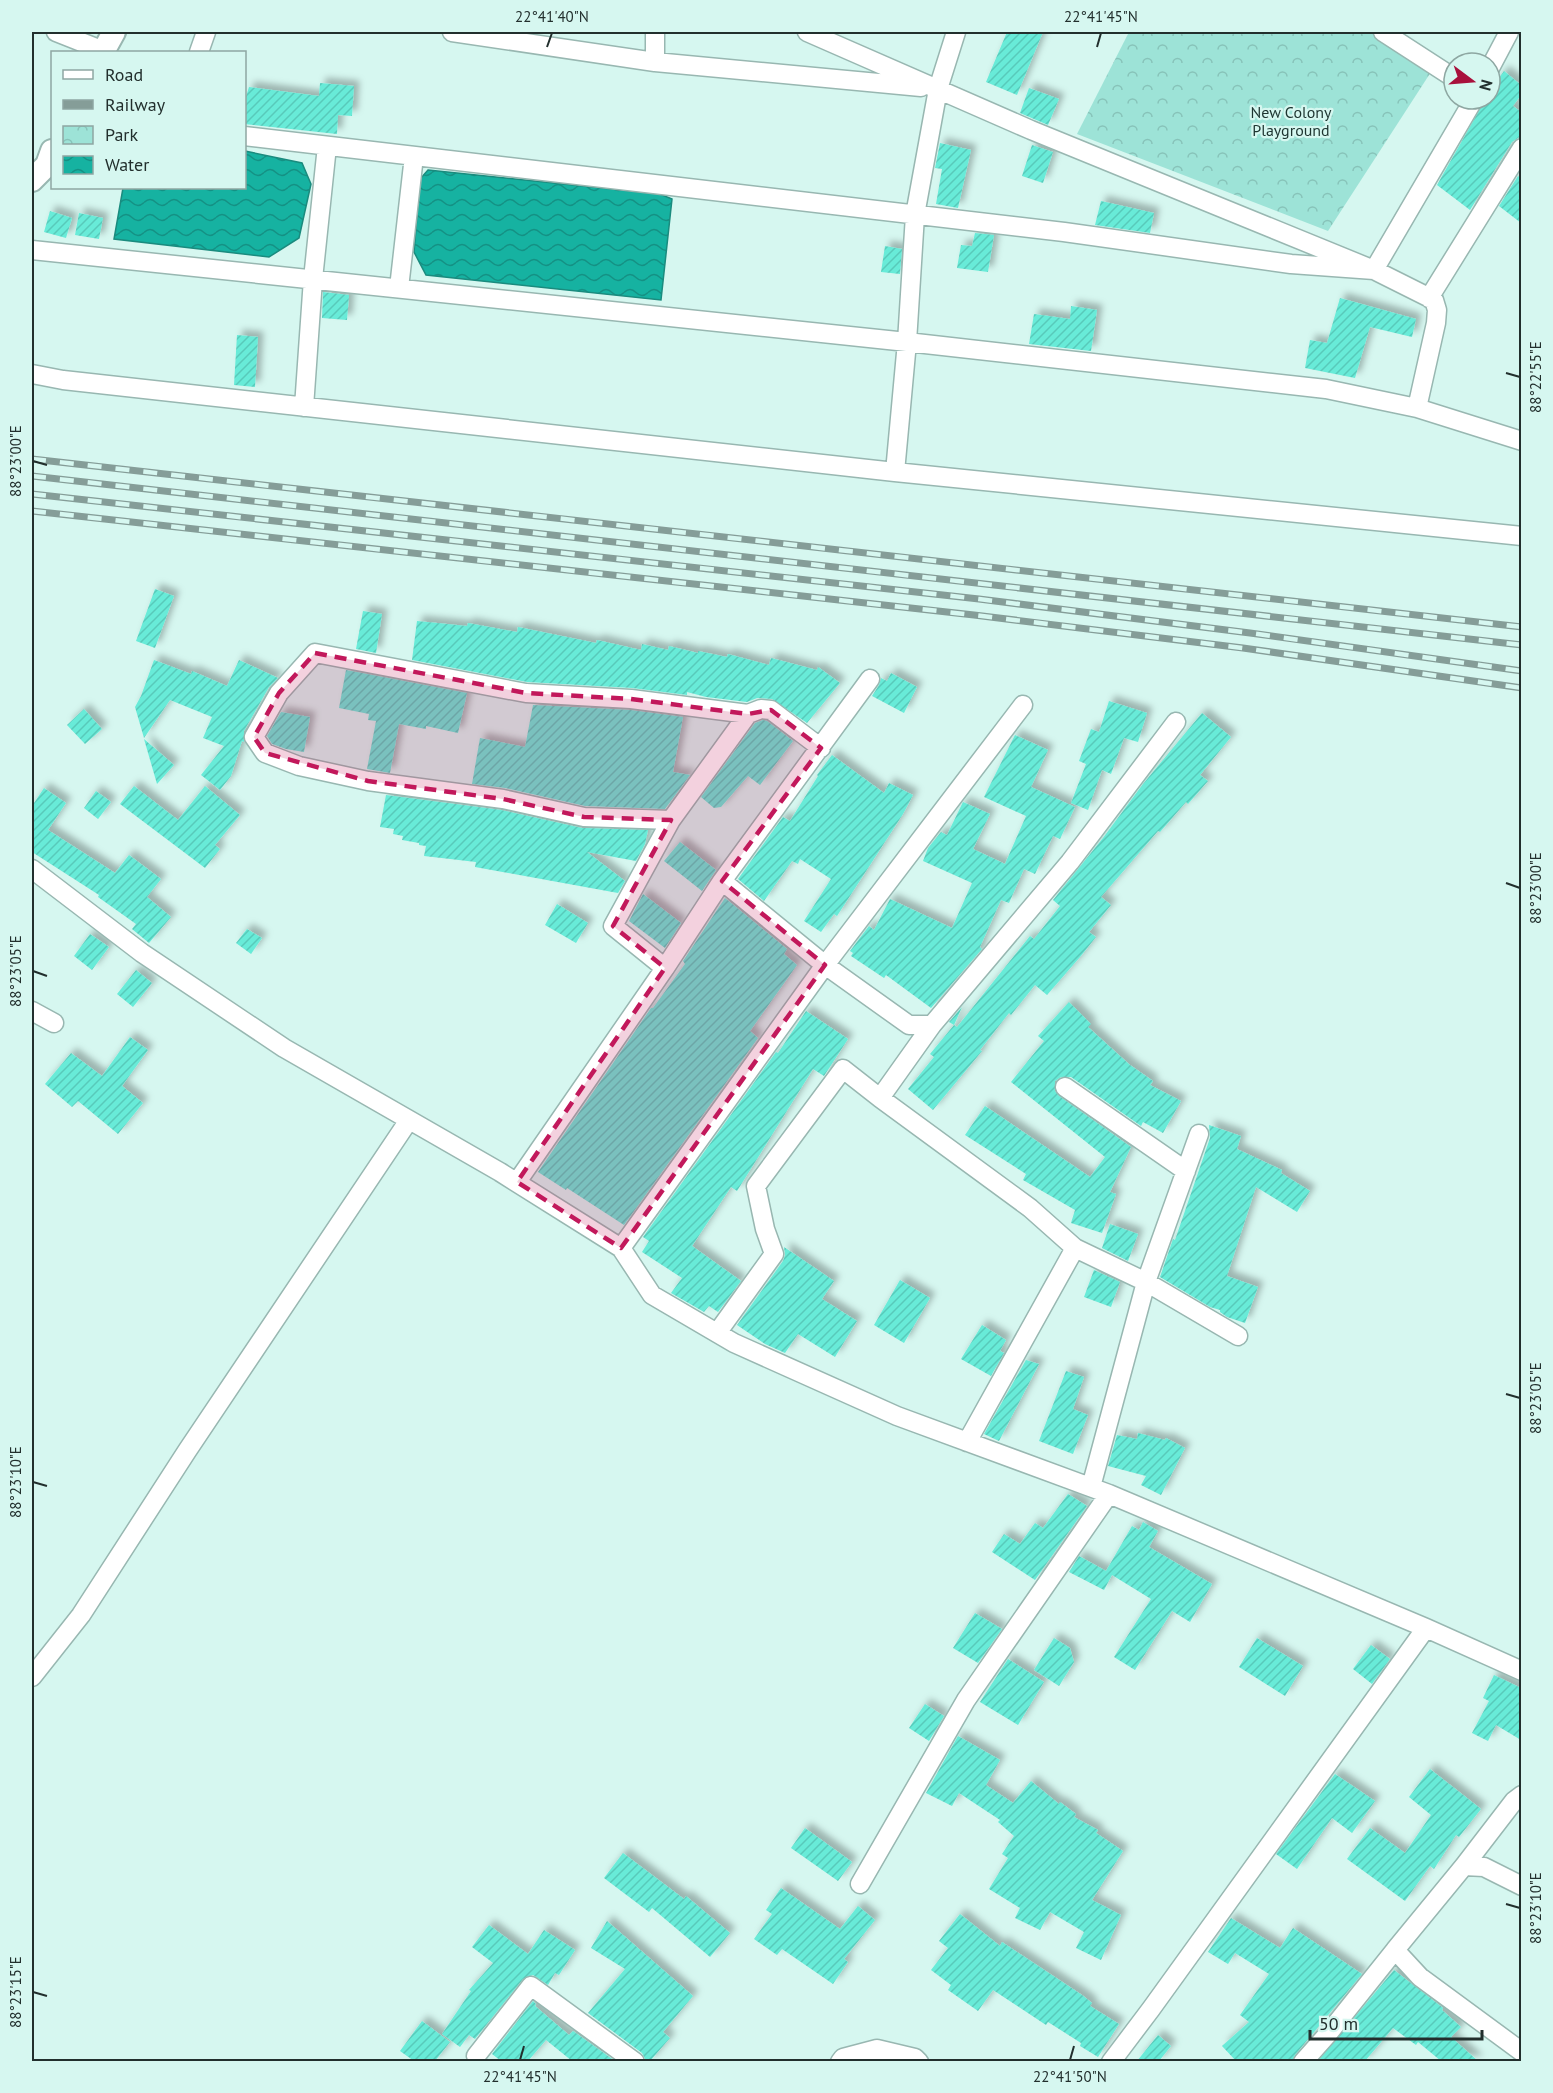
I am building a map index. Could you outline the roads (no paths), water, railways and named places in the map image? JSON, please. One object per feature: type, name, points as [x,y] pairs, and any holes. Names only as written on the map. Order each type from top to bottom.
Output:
[{"type":"street","points":[[56,32],[107,45]]},
{"type":"street","points":[[199,51],[206,32]]},
{"type":"street","points":[[452,32],[655,62],[938,89]]},
{"type":"street","points":[[655,32],[655,62]]},
{"type":"street","points":[[807,32],[1031,130],[1374,270],[1434,300],[1436,316],[1417,408]]},
{"type":"street","points":[[895,472],[907,342],[915,215],[938,89],[956,32]]},
{"type":"street","points":[[1383,32],[1442,70]]},
{"type":"street","points":[[1499,51],[1509,32]]},
{"type":"street","points":[[1374,270],[1467,111]]},
{"type":"street","points":[[246,136],[1064,232],[1291,264],[1374,270]]},
{"type":"street","points":[[304,406],[313,279],[327,146]]},
{"type":"street","points":[[1429,298],[1521,148]]},
{"type":"street","points":[[32,180],[47,165],[51,154]]},
{"type":"street","points":[[399,288],[414,156]]},
{"type":"street","points":[[32,250],[907,342],[1326,389],[1417,408],[1521,441]]},
{"type":"street","points":[[32,374],[63,380],[895,472],[1521,536]]},
{"type":"street","points":[[670,820],[584,817],[503,799],[368,781],[299,766],[265,753],[254,737],[279,693],[315,653],[526,693],[631,699],[748,714],[761,709],[771,710],[820,748]]},
{"type":"street","points":[[517,1182],[665,968],[722,881],[870,679]]},
{"type":"street","points":[[621,1248],[825,964],[1023,705]]},
{"type":"street","points":[[665,968],[613,926],[670,820],[748,714]]},
{"type":"street","points":[[880,1098],[932,1024],[1070,862],[1176,722]]},
{"type":"street","points":[[32,869],[142,953],[284,1048],[517,1182],[621,1248],[652,1295],[734,1343],[897,1416],[1109,1494],[1426,1628],[1521,1671]]},
{"type":"street","points":[[722,881],[825,964],[909,1025],[932,1024]]},
{"type":"street","points":[[32,1011],[54,1023]]},
{"type":"street","points":[[717,1333],[774,1254],[765,1229],[756,1186],[843,1069],[1030,1208],[1075,1248],[1146,1282],[1239,1336]]},
{"type":"street","points":[[1065,1087],[1186,1171]]},
{"type":"street","points":[[32,1677],[81,1615],[194,1441],[409,1120]]},
{"type":"street","points":[[1091,1487],[1146,1282],[1199,1134]]},
{"type":"street","points":[[967,1442],[1075,1248]]},
{"type":"street","points":[[860,1884],[966,1700],[1109,1494]]},
{"type":"street","points":[[1111,2061],[1426,1628]]},
{"type":"street","points":[[1303,2061],[1327,2035],[1514,1801],[1521,1796]]},
{"type":"street","points":[[1464,1866],[1484,1866],[1521,1886]]},
{"type":"street","points":[[1395,1950],[1420,1977],[1521,2052]]},
{"type":"street","points":[[477,2060],[531,1986],[634,2061]]},
{"type":"street","points":[[840,2061],[843,2058],[877,2049],[919,2061]]},
{"type":"water","points":[[246,151],[302,163],[311,184],[299,238],[269,257],[114,239],[123,189],[246,189]]},
{"type":"water","points":[[428,170],[660,194],[672,199],[661,300],[426,275],[414,252],[420,179]]},
{"type":"railway","points":[[32,459],[1522,627]]},
{"type":"railway","points":[[32,476],[1522,645]]},
{"type":"railway","points":[[32,494],[979,599],[1250,633],[1522,671]]},
{"type":"railway","points":[[32,511],[974,615],[1243,648],[1522,688]]},
{"type":"park label","name":"New Colony Playground","points":[[1291,121]]}]
